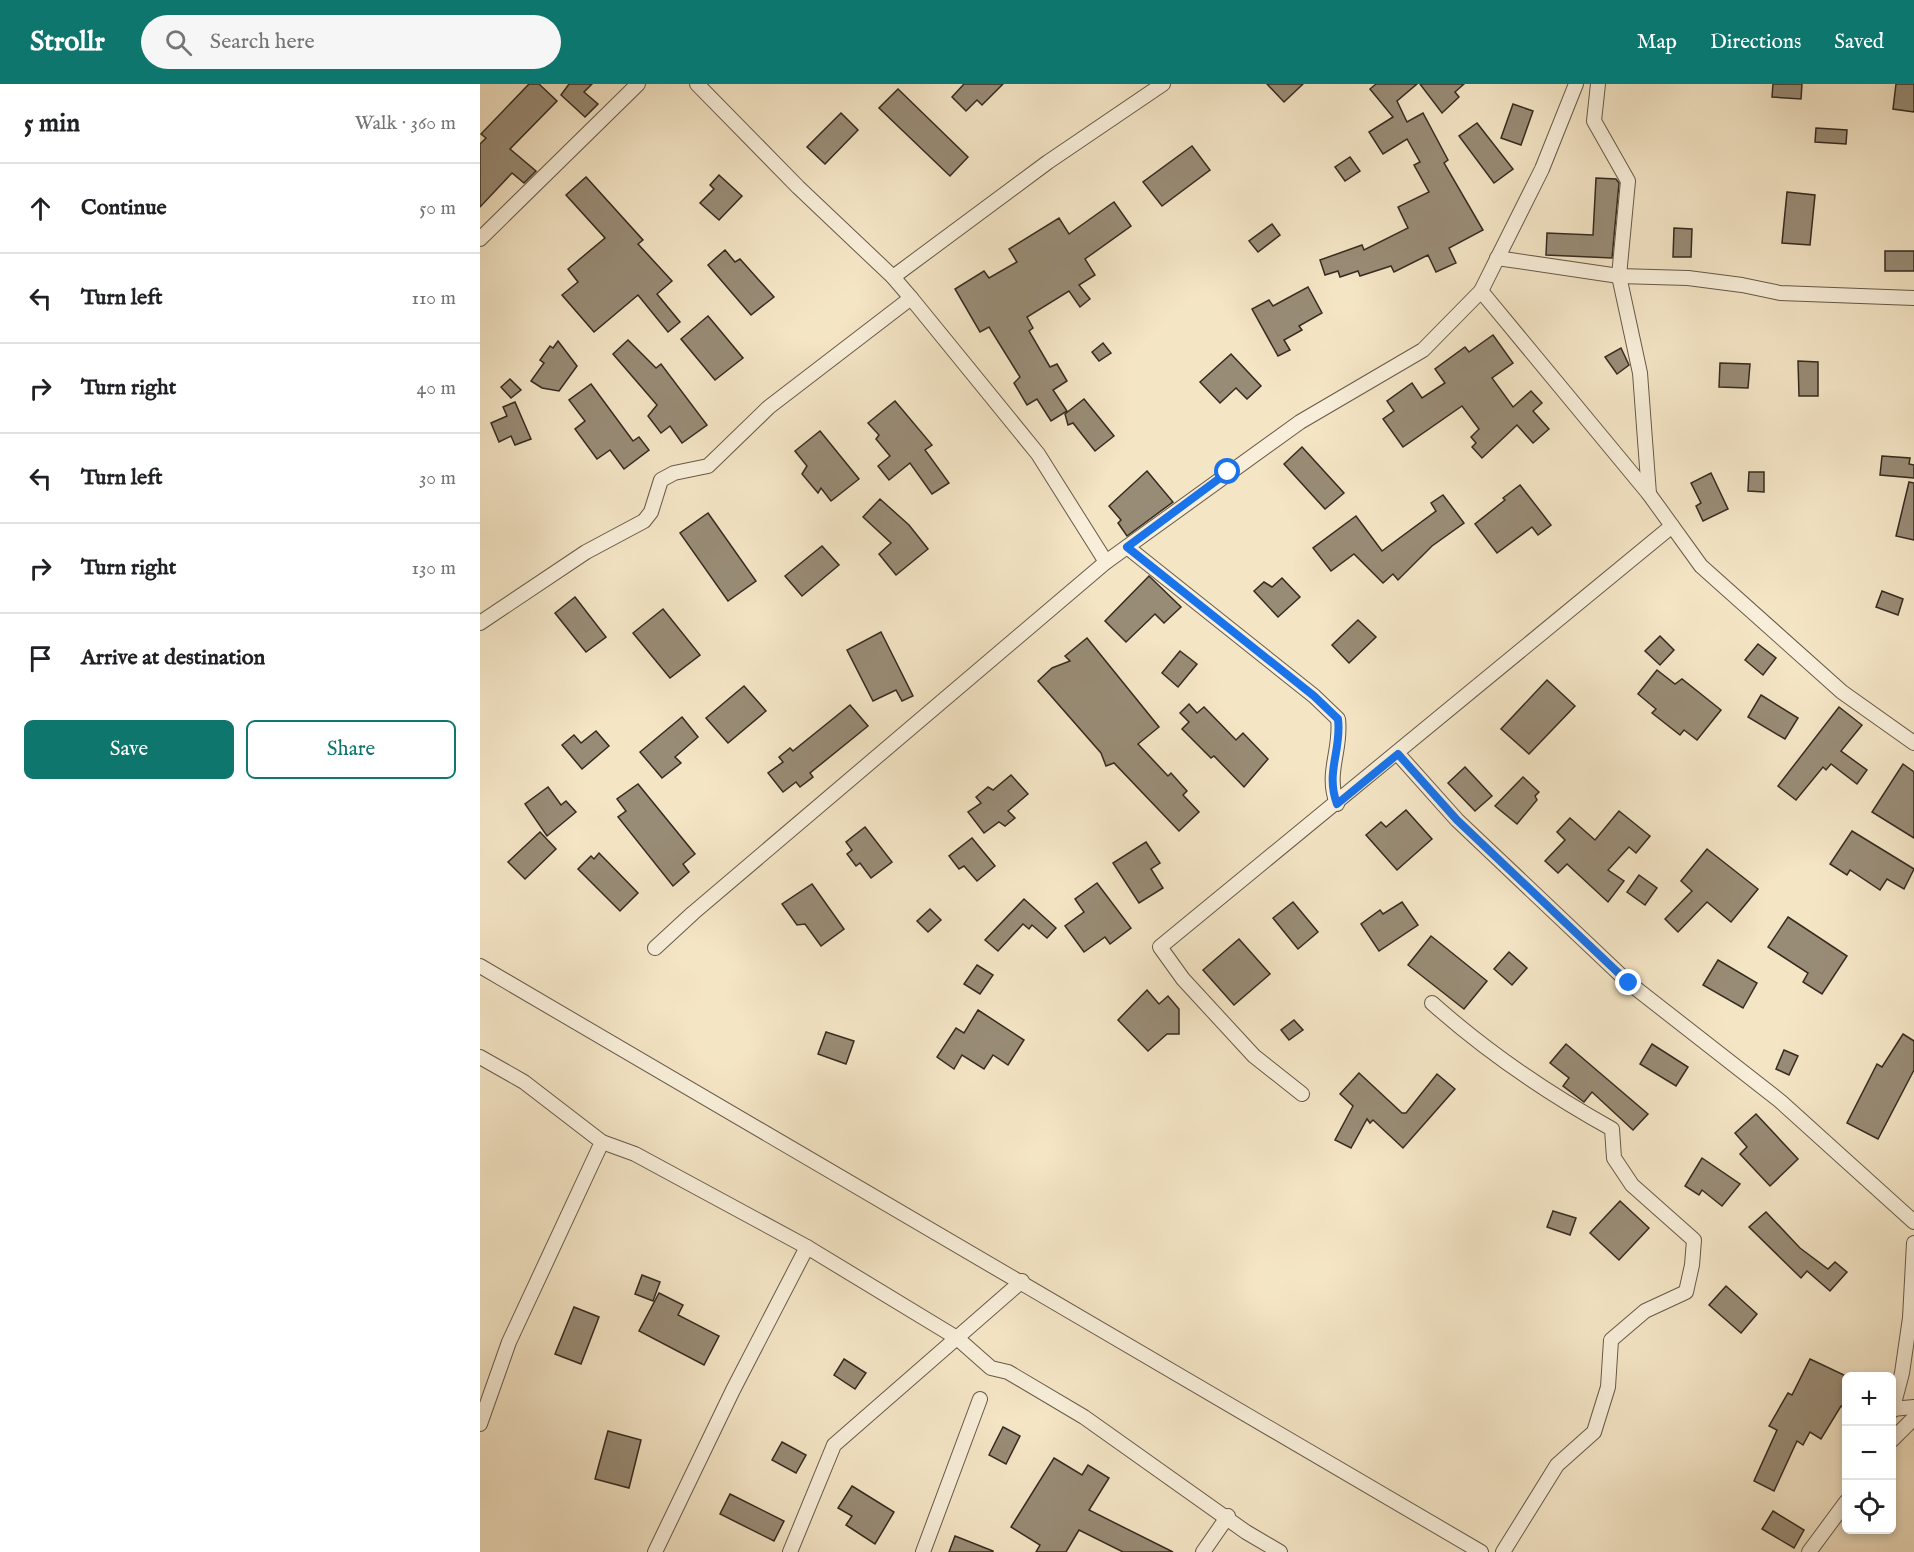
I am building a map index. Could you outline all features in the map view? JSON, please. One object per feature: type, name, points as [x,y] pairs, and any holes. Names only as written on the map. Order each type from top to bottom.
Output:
[{"type":"street","points":[[480,239],[638,84]]},
{"type":"street","points":[[698,84],[789,179],[893,277],[911,298],[1038,454],[1106,562]]},
{"type":"street","points":[[893,277],[1048,162],[1163,84]]},
{"type":"street","points":[[655,948],[693,913],[1106,562],[1300,422],[1423,350],[1481,291],[1542,169],[1576,84]]},
{"type":"street","points":[[1598,84],[1594,121],[1628,181],[1619,276],[1640,373],[1649,494]]},
{"type":"street","points":[[1497,258],[1619,276],[1688,278],[1823,297],[1914,298]]},
{"type":"street","points":[[1481,291],[1649,494],[1701,566],[1842,692],[1914,743]]},
{"type":"street","points":[[480,623],[586,552],[644,521],[651,512],[661,480],[674,473],[708,466],[769,407],[911,298]]},
{"type":"street","points":[[1302,1094],[1254,1056],[1183,979],[1160,947],[1398,754],[1672,526]]},
{"type":"street","points":[[1127,547],[1314,696],[1338,719],[1340,736],[1331,777],[1337,804]]},
{"type":"street","points":[[1398,754],[1457,820],[1629,983],[1780,1101],[1914,1222]]},
{"type":"street","points":[[480,966],[1022,1281],[1481,1552]]},
{"type":"street","points":[[1432,1003],[1468,1035],[1556,1098],[1612,1129],[1614,1158],[1632,1185],[1694,1240],[1692,1265],[1686,1292],[1645,1311],[1611,1340],[1608,1387],[1594,1432],[1557,1465],[1503,1552]]},
{"type":"street","points":[[480,1057],[524,1082],[602,1142],[635,1154],[807,1247],[957,1338],[991,1368],[1008,1372],[1084,1417],[1228,1516],[1246,1532],[1280,1552]]},
{"type":"street","points":[[480,1424],[509,1342],[602,1142]]},
{"type":"street","points":[[1896,1395],[1902,1373],[1910,1318],[1914,1243]]},
{"type":"street","points":[[655,1552],[733,1390],[807,1247]]},
{"type":"street","points":[[790,1552],[834,1444],[1022,1281]]},
{"type":"street","points":[[923,1552],[980,1399]]},
{"type":"street","points":[[1896,1409],[1914,1407]]},
{"type":"street","points":[[1896,1436],[1914,1418]]},
{"type":"street","points":[[1809,1552],[1842,1507]]},
{"type":"street","points":[[1203,1552],[1228,1516]]},
{"type":"building","points":[[529,84],[539,84],[557,101],[510,149],[536,171],[524,183],[512,173],[480,207],[480,144],[486,138],[481,134]]},
{"type":"building","points":[[569,84],[592,84],[584,92],[598,104],[585,117],[561,95]]},
{"type":"building","points":[[964,84],[1003,84],[982,105],[977,100],[966,111],[952,97]]},
{"type":"building","points":[[1267,84],[1303,84],[1284,102]]},
{"type":"building","points":[[1376,84],[1417,84],[1397,101],[1407,122],[1423,113],[1448,160],[1444,163],[1483,230],[1449,248],[1456,263],[1436,272],[1428,255],[1394,272],[1391,266],[1360,276],[1358,271],[1340,277],[1338,271],[1325,275],[1320,260],[1362,245],[1364,250],[1408,228],[1398,207],[1429,192],[1414,165],[1420,162],[1407,139],[1383,154],[1369,132],[1393,117],[1370,89]]},
{"type":"building","points":[[1420,84],[1464,84],[1455,92],[1459,97],[1442,113]]},
{"type":"building","points":[[1773,84],[1802,84],[1801,99],[1772,97]]},
{"type":"building","points":[[1896,84],[1914,84],[1914,112],[1893,109]]},
{"type":"building","points":[[898,89],[968,157],[950,176],[879,108]]},
{"type":"building","points":[[1513,104],[1533,111],[1521,145],[1501,138]]},
{"type":"building","points":[[841,113],[858,130],[825,164],[807,147]]},
{"type":"building","points":[[1477,123],[1513,169],[1494,183],[1459,136]]},
{"type":"building","points":[[1816,128],[1847,130],[1846,144],[1815,142]]},
{"type":"building","points":[[1192,146],[1210,170],[1162,206],[1143,182]]},
{"type":"building","points":[[1350,157],[1360,171],[1345,181],[1335,167]]},
{"type":"building","points":[[719,175],[742,196],[719,220],[700,203],[714,189],[710,185]]},
{"type":"building","points":[[586,177],[643,240],[638,244],[672,281],[657,294],[680,322],[668,332],[638,295],[594,332],[562,295],[578,282],[568,269],[605,238],[566,195]]},
{"type":"building","points":[[1596,178],[1616,179],[1619,183],[1612,258],[1546,255],[1547,233],[1593,235]]},
{"type":"building","points":[[1787,192],[1815,195],[1810,245],[1782,243]]},
{"type":"building","points":[[1114,202],[1131,226],[1085,259],[1095,275],[1079,285],[1090,299],[1080,307],[1069,291],[1027,317],[1033,328],[1029,331],[1050,367],[1057,364],[1067,381],[1053,390],[1067,411],[1051,421],[1037,399],[1027,405],[1014,383],[1020,377],[989,327],[980,332],[955,289],[984,271],[989,278],[1017,262],[1009,249],[1059,218],[1069,234]]},
{"type":"building","points":[[1272,224],[1280,235],[1258,252],[1249,241]]},
{"type":"building","points":[[1674,228],[1692,229],[1691,257],[1673,257]]},
{"type":"building","points":[[725,250],[735,262],[740,259],[774,297],[751,315],[708,265]]},
{"type":"building","points":[[1885,251],[1914,251],[1914,271],[1885,271]]},
{"type":"building","points":[[1308,287],[1322,313],[1299,326],[1302,330],[1284,340],[1290,350],[1278,356],[1252,309],[1269,300],[1273,306]]},
{"type":"building","points":[[708,316],[743,358],[715,380],[681,339]]},
{"type":"building","points":[[1493,335],[1513,363],[1492,378],[1513,407],[1531,391],[1542,403],[1533,411],[1549,429],[1533,443],[1517,425],[1482,458],[1472,447],[1476,443],[1471,437],[1479,429],[1462,406],[1403,447],[1383,419],[1394,411],[1387,401],[1412,383],[1422,398],[1445,383],[1435,369],[1465,347],[1469,352]]},
{"type":"building","points":[[628,340],[656,368],[661,364],[707,425],[682,443],[670,426],[661,433],[648,416],[657,405],[613,354]]},
{"type":"building","points":[[558,341],[577,366],[559,391],[542,388],[531,381],[544,363],[540,360],[550,346],[553,348]]},
{"type":"building","points":[[1103,343],[1111,353],[1099,361],[1092,352]]},
{"type":"building","points":[[1621,348],[1629,365],[1617,374],[1605,357]]},
{"type":"building","points":[[1231,354],[1261,386],[1247,399],[1236,388],[1220,403],[1200,382]]},
{"type":"building","points":[[1798,361],[1818,362],[1818,396],[1799,396]]},
{"type":"building","points":[[1720,363],[1750,364],[1748,388],[1719,387]]},
{"type":"building","points":[[510,379],[521,390],[511,398],[501,387]]},
{"type":"building","points":[[591,384],[633,441],[639,437],[649,450],[624,469],[610,450],[597,459],[575,429],[585,421],[569,400]]},
{"type":"building","points":[[1084,399],[1114,436],[1095,451],[1073,423],[1068,425],[1065,414]]},
{"type":"building","points":[[895,401],[932,445],[925,450],[949,483],[932,494],[910,463],[889,480],[878,466],[890,456],[876,439],[879,435],[868,423]]},
{"type":"building","points":[[515,402],[531,439],[515,445],[511,436],[499,442],[491,423],[507,416],[503,407]]},
{"type":"building","points":[[820,431],[859,479],[831,501],[821,488],[818,493],[802,474],[807,466],[795,451]]},
{"type":"building","points":[[1302,447],[1344,493],[1325,509],[1284,464]]},
{"type":"building","points":[[1882,456],[1910,458],[1909,464],[1914,465],[1914,478],[1880,475]]},
{"type":"building","points":[[1147,471],[1173,502],[1127,536],[1118,523],[1121,520],[1109,506]]},
{"type":"building","points":[[1749,472],[1764,472],[1764,492],[1748,491]]},
{"type":"building","points":[[1711,473],[1728,509],[1703,521],[1696,506],[1701,503],[1691,483]]},
{"type":"building","points":[[1909,482],[1914,483],[1914,540],[1896,536]]},
{"type":"building","points":[[1520,485],[1551,525],[1538,535],[1532,527],[1497,553],[1475,524]]},
{"type":"building","points":[[1443,495],[1464,523],[1432,546],[1398,580],[1393,574],[1383,583],[1354,554],[1331,571],[1313,548],[1356,516],[1382,551],[1436,511],[1431,503]]},
{"type":"building","points":[[880,499],[909,525],[928,549],[896,575],[879,554],[891,543],[863,517]]},
{"type":"building","points":[[708,513],[756,581],[728,601],[680,533]]},
{"type":"building","points":[[822,546],[839,565],[802,596],[785,576]]},
{"type":"building","points":[[1149,576],[1181,607],[1164,623],[1155,614],[1126,642],[1105,621]]},
{"type":"building","points":[[1282,578],[1300,597],[1278,617],[1254,591],[1264,582],[1272,587]]},
{"type":"building","points":[[1882,591],[1903,599],[1898,615],[1876,607]]},
{"type":"building","points":[[575,597],[606,637],[586,652],[555,613]]},
{"type":"building","points":[[663,609],[700,655],[670,678],[633,633]]},
{"type":"building","points":[[1358,620],[1376,637],[1349,663],[1332,645]]},
{"type":"building","points":[[881,632],[913,696],[902,701],[896,690],[873,701],[847,650]]},
{"type":"building","points":[[1660,636],[1674,650],[1660,665],[1645,651]]},
{"type":"building","points":[[1087,638],[1159,727],[1138,744],[1168,776],[1171,773],[1187,791],[1183,795],[1199,812],[1179,831],[1114,763],[1106,766],[1101,753],[1038,681],[1052,668],[1070,661],[1065,656]]},
{"type":"building","points":[[1758,644],[1776,658],[1763,675],[1745,660]]},
{"type":"building","points":[[1180,651],[1197,664],[1178,687],[1162,673]]},
{"type":"building","points":[[1657,670],[1675,684],[1682,679],[1721,710],[1697,740],[1684,730],[1680,735],[1652,713],[1656,709],[1638,694]]},
{"type":"building","points":[[1547,680],[1575,706],[1529,754],[1501,729]]},
{"type":"building","points":[[744,686],[766,711],[728,743],[706,718]]},
{"type":"building","points":[[1761,695],[1798,718],[1785,739],[1748,717]]},
{"type":"building","points":[[1189,704],[1197,713],[1204,707],[1236,740],[1243,733],[1268,759],[1244,787],[1214,756],[1211,758],[1182,729],[1189,722],[1180,713]]},
{"type":"building","points":[[850,705],[868,726],[810,773],[813,777],[800,787],[796,782],[783,792],[768,773],[783,762],[779,757],[790,748],[793,751]]},
{"type":"building","points":[[1839,707],[1862,725],[1841,751],[1867,770],[1857,784],[1831,764],[1826,770],[1823,767],[1796,800],[1778,786]]},
{"type":"building","points":[[682,717],[698,737],[675,757],[681,763],[662,778],[640,752]]},
{"type":"building","points":[[596,731],[609,746],[582,769],[562,745],[574,735],[581,743]]},
{"type":"building","points":[[1903,764],[1914,772],[1914,838],[1872,812]]},
{"type":"building","points":[[1465,767],[1492,796],[1475,811],[1448,783]]},
{"type":"building","points":[[1011,775],[1028,794],[1008,811],[1015,818],[1005,826],[999,822],[984,833],[968,812],[981,803],[976,797],[988,787],[993,790]]},
{"type":"building","points":[[1523,777],[1539,792],[1535,796],[1537,800],[1517,824],[1495,806]]},
{"type":"building","points":[[638,784],[695,854],[683,864],[689,872],[673,886],[618,817],[626,811],[617,799]]},
{"type":"building","points":[[548,787],[561,805],[566,801],[576,812],[547,836],[525,804]]},
{"type":"building","points":[[1406,810],[1432,839],[1397,870],[1366,835],[1381,822],[1386,827]]},
{"type":"building","points":[[1619,811],[1650,836],[1636,853],[1629,847],[1608,870],[1624,881],[1608,902],[1567,864],[1558,873],[1545,861],[1565,840],[1557,832],[1570,818],[1595,840]]},
{"type":"building","points":[[865,827],[892,862],[871,878],[860,863],[856,866],[847,854],[852,850],[846,842]]},
{"type":"building","points":[[1852,831],[1914,869],[1904,889],[1887,879],[1880,890],[1850,870],[1847,875],[1830,864]]},
{"type":"building","points":[[540,832],[556,849],[525,879],[508,862]]},
{"type":"building","points":[[972,838],[995,866],[977,881],[964,866],[959,869],[949,856]]},
{"type":"building","points":[[1146,842],[1160,863],[1151,869],[1163,888],[1139,903],[1113,863]]},
{"type":"building","points":[[1707,849],[1758,889],[1731,922],[1707,902],[1678,932],[1665,919],[1692,891],[1681,881]]},
{"type":"building","points":[[599,853],[638,893],[620,911],[578,869],[591,856],[594,859]]},
{"type":"building","points":[[1639,875],[1657,888],[1645,905],[1627,892]]},
{"type":"building","points":[[1097,883],[1131,928],[1110,944],[1105,937],[1084,952],[1065,926],[1084,912],[1075,899]]},
{"type":"building","points":[[812,884],[844,929],[821,946],[805,924],[797,925],[782,904]]},
{"type":"building","points":[[1024,899],[1056,928],[1047,938],[1032,925],[1029,929],[1023,924],[998,951],[985,940]]},
{"type":"building","points":[[1293,902],[1318,932],[1298,949],[1273,918]]},
{"type":"building","points":[[1402,902],[1418,925],[1379,951],[1361,924],[1380,910],[1383,914]]},
{"type":"building","points":[[930,909],[941,920],[928,932],[917,921]]},
{"type":"building","points":[[1788,917],[1847,956],[1822,994],[1803,982],[1808,973],[1768,947]]},
{"type":"building","points":[[1431,936],[1487,981],[1464,1009],[1408,965]]},
{"type":"building","points":[[1239,939],[1270,974],[1234,1005],[1203,970]]},
{"type":"building","points":[[1509,952],[1527,968],[1512,985],[1494,969]]},
{"type":"building","points":[[1718,960],[1757,983],[1743,1008],[1703,985]]},
{"type":"building","points":[[977,965],[993,975],[980,994],[964,984]]},
{"type":"building","points":[[1147,990],[1159,1004],[1168,996],[1179,1009],[1179,1034],[1167,1034],[1148,1051],[1118,1020]]},
{"type":"building","points":[[978,1010],[1024,1040],[1008,1065],[993,1055],[984,1069],[962,1055],[954,1069],[937,1057],[956,1028],[964,1033]]},
{"type":"building","points":[[1294,1020],[1303,1030],[1289,1040],[1281,1030]]},
{"type":"building","points":[[826,1032],[854,1041],[846,1064],[818,1054]]},
{"type":"building","points":[[1903,1034],[1914,1041],[1914,1070],[1878,1139],[1847,1123],[1877,1064],[1882,1067]]},
{"type":"building","points":[[1566,1044],[1648,1114],[1633,1130],[1592,1092],[1584,1102],[1563,1086],[1569,1078],[1550,1063]]},
{"type":"building","points":[[1652,1044],[1688,1067],[1676,1086],[1640,1064]]},
{"type":"building","points":[[1784,1050],[1798,1056],[1789,1075],[1776,1069]]},
{"type":"building","points":[[1359,1073],[1402,1113],[1406,1113],[1437,1074],[1455,1089],[1403,1148],[1373,1120],[1370,1123],[1367,1119],[1351,1148],[1335,1140],[1353,1106],[1340,1094]]},
{"type":"building","points":[[1756,1114],[1798,1159],[1770,1186],[1740,1154],[1747,1147],[1735,1133]]},
{"type":"building","points":[[1702,1158],[1740,1184],[1722,1206],[1702,1190],[1699,1195],[1685,1186]]},
{"type":"building","points":[[1620,1201],[1649,1228],[1619,1260],[1590,1233]]},
{"type":"building","points":[[1553,1211],[1576,1218],[1570,1235],[1547,1227]]},
{"type":"building","points":[[1766,1212],[1800,1248],[1828,1269],[1835,1262],[1847,1272],[1830,1291],[1807,1271],[1801,1278],[1749,1227]]},
{"type":"building","points":[[642,1275],[660,1282],[653,1301],[635,1294]]},
{"type":"building","points":[[1726,1286],[1757,1314],[1741,1333],[1709,1305]]},
{"type":"building","points":[[659,1293],[683,1305],[678,1315],[719,1336],[704,1365],[639,1331]]},
{"type":"building","points":[[574,1307],[599,1317],[581,1364],[555,1354]]},
{"type":"building","points":[[844,1359],[866,1373],[855,1389],[834,1375]]},
{"type":"building","points":[[1810,1359],[1842,1374],[1842,1407],[1821,1439],[1810,1432],[1803,1445],[1797,1441],[1774,1491],[1754,1481],[1777,1430],[1769,1426],[1788,1393],[1792,1395]]},
{"type":"building","points":[[1003,1427],[1020,1436],[1006,1464],[989,1455]]},
{"type":"building","points":[[608,1431],[641,1440],[629,1488],[595,1479]]},
{"type":"building","points":[[782,1442],[806,1455],[796,1473],[772,1460]]},
{"type":"building","points":[[1054,1458],[1082,1475],[1088,1465],[1109,1478],[1089,1510],[1173,1552],[1123,1552],[1079,1530],[1066,1552],[1036,1552],[1040,1545],[1011,1527]]},
{"type":"building","points":[[852,1486],[894,1512],[875,1544],[846,1525],[852,1516],[838,1508]]},
{"type":"building","points":[[730,1494],[784,1521],[774,1541],[720,1514]]},
{"type":"building","points":[[1773,1511],[1804,1530],[1794,1548],[1762,1529]]},
{"type":"building","points":[[955,1536],[993,1551],[993,1552],[949,1552]]},
{"type":"route","points":[[1228,472],[1127,547],[1314,696],[1338,719],[1340,736],[1331,777],[1337,804],[1398,754],[1457,820],[1629,983]]}]
